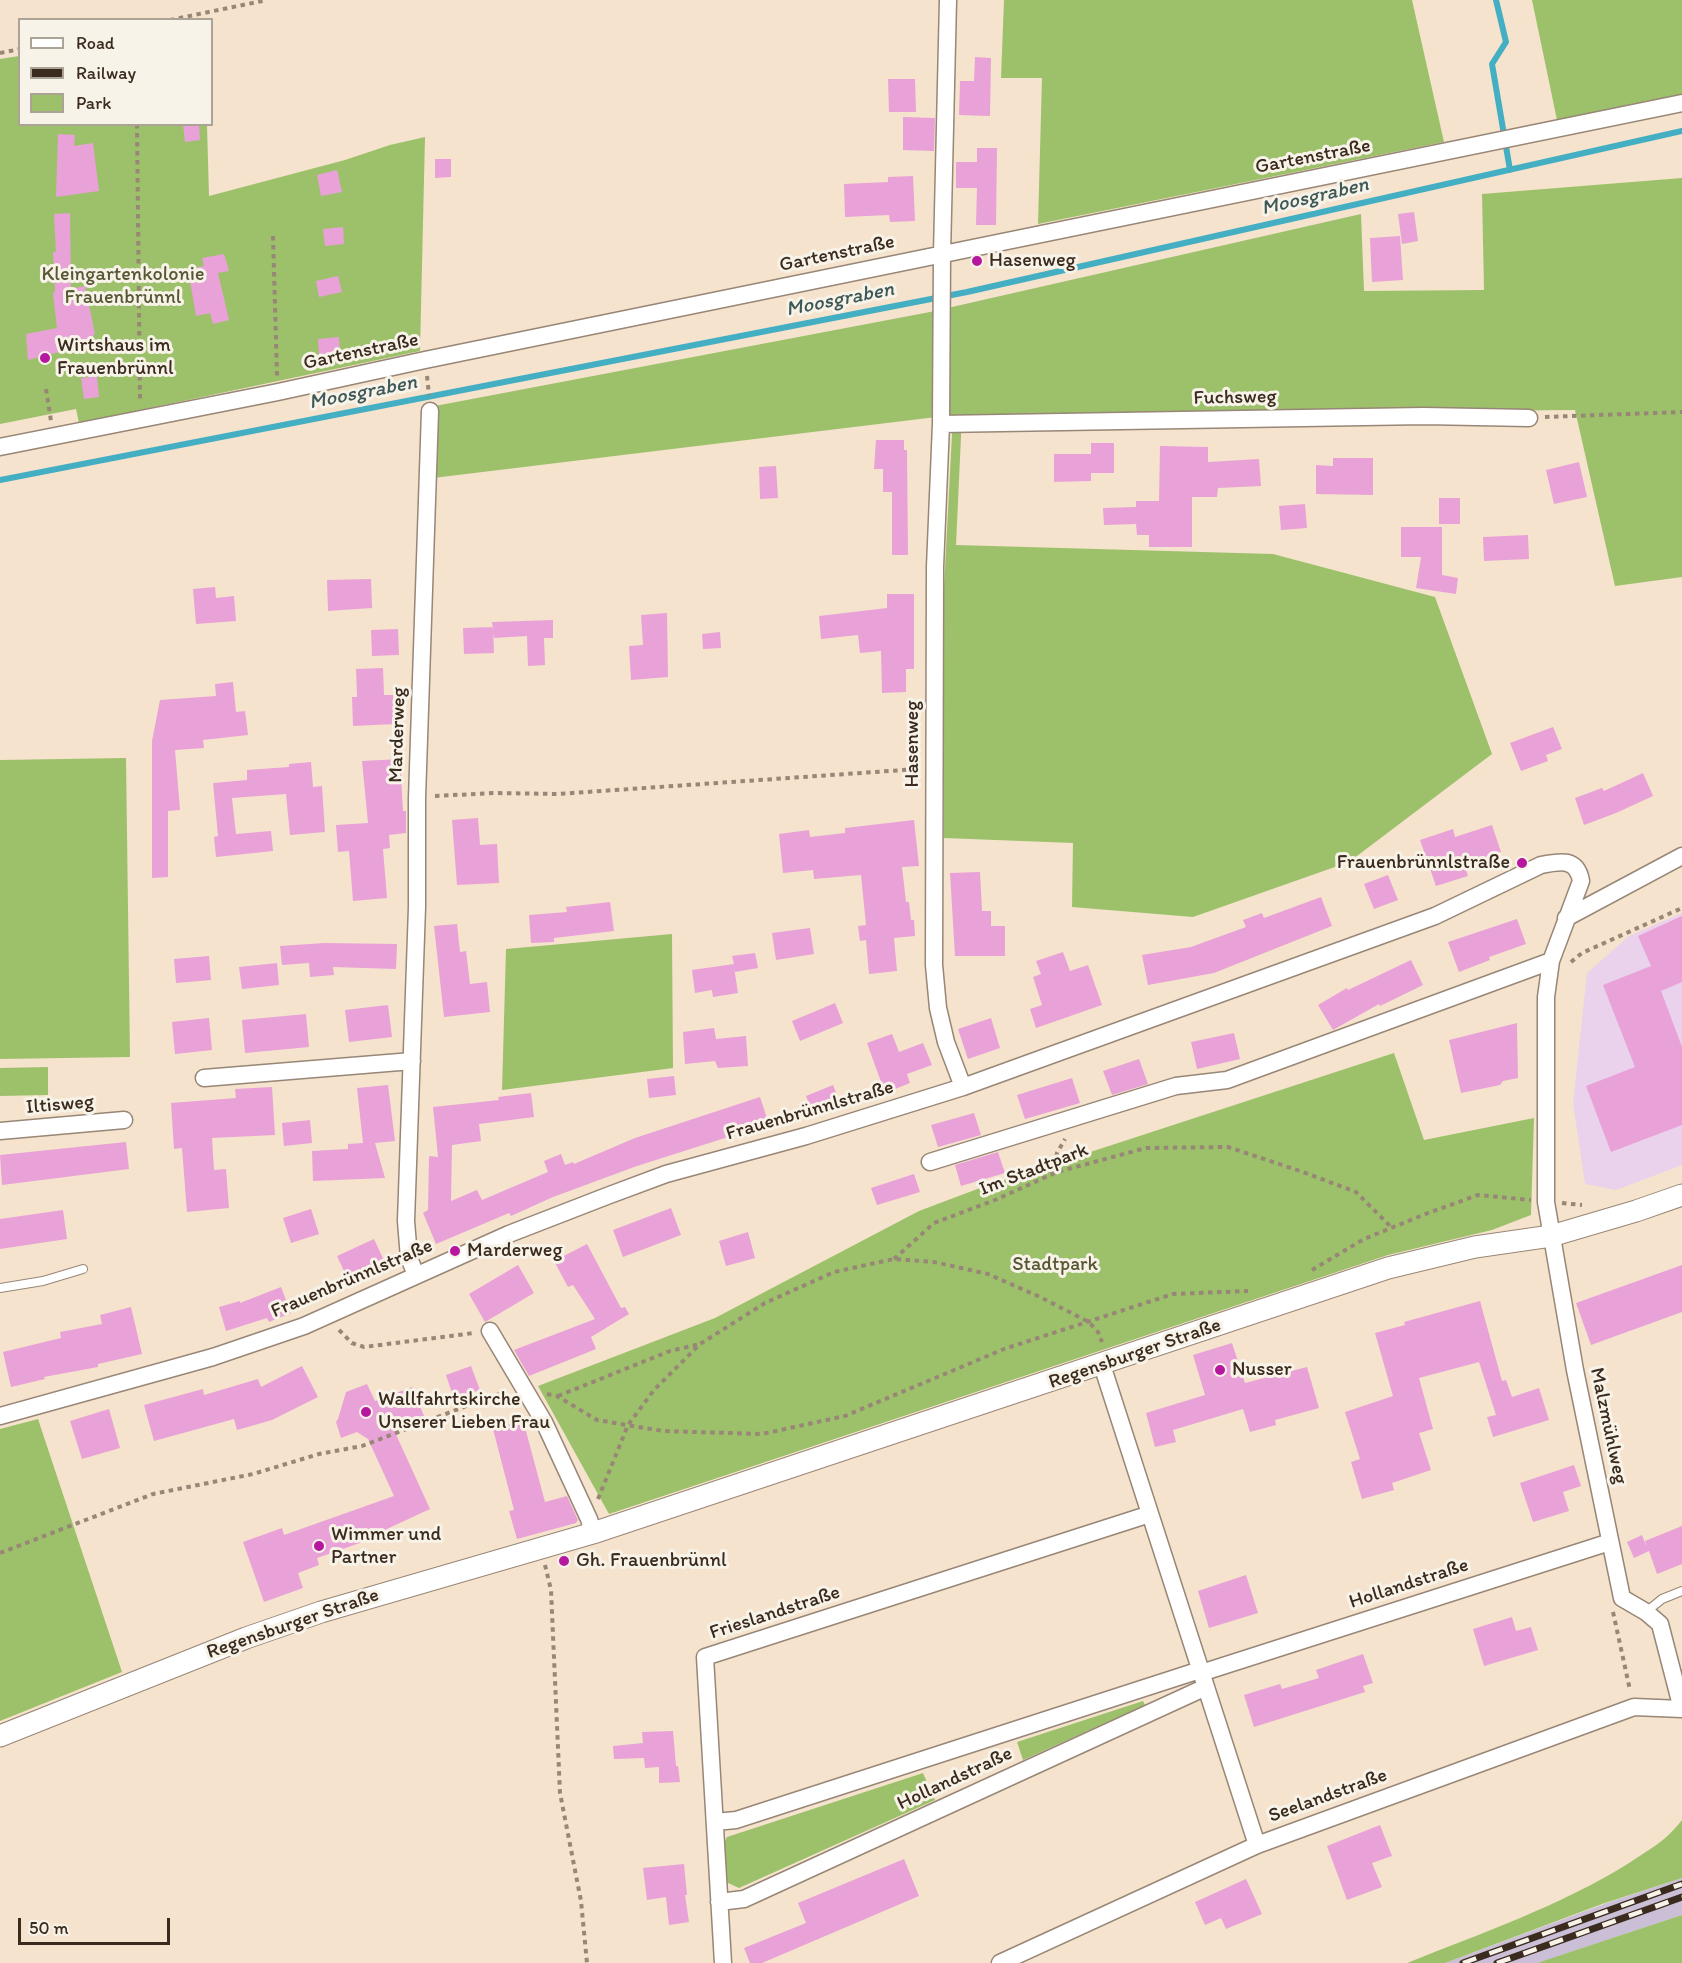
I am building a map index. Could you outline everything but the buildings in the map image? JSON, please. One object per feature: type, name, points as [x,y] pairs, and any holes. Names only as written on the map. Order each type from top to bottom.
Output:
[{"type":"street","name":"Hasenweg","points":[[948,0],[942,254],[941,424],[935,567],[934,965],[938,1008],[946,1042],[963,1088]]},
{"type":"street","name":"Gartenstraße","points":[[0,447],[278,392],[1682,103]]},
{"type":"street","name":"Marderweg","points":[[416,1275],[409,1258],[406,1221],[430,411]]},
{"type":"street","name":"Fuchsweg","points":[[941,424],[1424,416],[1529,418]]},
{"type":"street","points":[[1566,918],[1682,856]]},
{"type":"street","name":"Frauenbrünnlstraße","points":[[0,1416],[213,1357],[304,1326],[509,1234],[666,1174],[806,1136],[963,1088],[1435,916],[1541,865],[1557,862],[1570,863],[1579,871],[1581,881],[1551,961],[1546,997],[1546,1202],[1551,1236]]},
{"type":"street","points":[[930,1162],[1176,1086],[1227,1080],[1551,961]]},
{"type":"street","points":[[204,1078],[412,1061]]},
{"type":"street","name":"Iltisweg","points":[[0,1131],[124,1120]]},
{"type":"street","name":"Regensburger Straße","points":[[0,1736],[246,1638],[321,1612],[542,1550],[591,1526],[1106,1364],[1388,1268],[1475,1247],[1551,1236],[1682,1195]]},
{"type":"street","name":"Malzmühlweg","points":[[1551,1236],[1575,1370],[1622,1598],[1646,1612],[1660,1624],[1682,1709]]},
{"type":"street","points":[[490,1331],[544,1422],[591,1526]]},
{"type":"street","points":[[1106,1364],[1150,1514],[1257,1845]]},
{"type":"street","name":"Frieslandstraße","points":[[723,1963],[705,1657],[1150,1514]]},
{"type":"street","name":"Hollandstraße","points":[[715,1822],[736,1820],[1202,1677],[1610,1542]]},
{"type":"street","name":"Hollandstraße","points":[[719,1902],[744,1899],[1202,1677]]},
{"type":"street","name":"Seelandstraße","points":[[1000,1963],[1257,1845],[1634,1707],[1682,1709]]},
{"type":"lane","points":[[0,1288],[43,1281],[83,1269]]},
{"type":"lane","points":[[1646,1612],[1662,1599],[1682,1591]]},
{"type":"path","points":[[180,18],[267,0]]},
{"type":"path","points":[[0,53],[18,49]]},
{"type":"path","points":[[137,126],[140,419]]},
{"type":"path","points":[[273,236],[278,392]]},
{"type":"path","points":[[46,389],[53,436]]},
{"type":"path","points":[[1529,418],[1682,412]]},
{"type":"path","points":[[417,798],[494,793],[558,794],[934,768]]},
{"type":"path","points":[[1569,963],[1582,953],[1682,908]]},
{"type":"path","name":"Im Stadtpark","points":[[894,1259],[934,1223],[1052,1174],[1146,1148],[1228,1147],[1356,1192],[1392,1228]]},
{"type":"path","points":[[1052,1174],[1057,1154]]},
{"type":"path","points":[[1304,1275],[1364,1239],[1478,1196],[1546,1202]]},
{"type":"path","name":"Im Stadtpark","points":[[591,1526],[628,1425],[654,1390],[700,1344],[765,1303],[834,1272],[894,1259],[934,1262],[988,1274],[1089,1322]]},
{"type":"path","points":[[0,1553],[153,1494],[253,1474],[319,1454],[362,1446],[495,1395],[525,1390],[557,1396],[597,1420],[663,1431],[762,1434],[845,1416],[1004,1349],[1173,1294],[1249,1291]]},
{"type":"path","points":[[330,1315],[342,1335],[352,1343],[364,1347],[490,1331]]},
{"type":"path","points":[[1089,1322],[1098,1332],[1106,1364]]},
{"type":"path","points":[[557,1396],[670,1351],[700,1344]]},
{"type":"path","points":[[542,1550],[551,1590],[560,1794],[581,1901],[587,1963]]},
{"type":"path","points":[[1612,1608],[1634,1707]]},
{"type":"shaded area","points":[[1682,913],[1682,1165],[1616,1190],[1585,1184],[1573,1103],[1587,973],[1629,936]]},
{"type":"shaded area","points":[[1682,1878],[1682,1915],[1538,1963],[1445,1963],[1607,1903]]},
{"type":"green space","points":[[1004,0],[1412,0],[1444,142],[1038,224],[1042,78],[1001,78]]},
{"type":"green space","points":[[1532,0],[1682,0],[1682,94],[1557,120]]},
{"type":"green space","name":"Kleingartenkolonie Frauenbrünnl","points":[[18,56],[18,126],[207,126],[209,196],[425,137],[420,351],[79,423],[76,409],[0,424],[0,59]]},
{"type":"green space","points":[[1682,178],[1682,577],[1615,586],[1575,410],[962,415],[956,545],[1273,554],[1435,597],[1492,754],[1349,862],[1193,917],[1072,907],[1073,843],[944,838],[944,587],[953,415],[433,478],[435,406],[930,312],[1361,214],[1364,291],[1484,290],[1482,194]]},
{"type":"green space","points":[[126,758],[130,1057],[0,1059],[0,760]]},
{"type":"green space","points":[[672,934],[673,1068],[502,1090],[506,949]]},
{"type":"green space","name":"Stadtpark","points":[[1394,1053],[1424,1140],[1534,1118],[1531,1215],[1492,1230],[1388,1255],[609,1514],[538,1386],[715,1318],[919,1211],[980,1188]]},
{"type":"green space","points":[[48,1067],[48,1095],[0,1096],[0,1068]]},
{"type":"green space","points":[[38,1419],[122,1672],[0,1721],[0,1429]]},
{"type":"green space","points":[[1143,1701],[1145,1705],[1023,1760],[1017,1742]]},
{"type":"green space","points":[[923,1773],[935,1800],[739,1888],[726,1882],[723,1844],[727,1837]]},
{"type":"green space","points":[[1682,1820],[1682,1878],[1602,1904],[1445,1963],[1407,1963],[1576,1893],[1651,1849],[1670,1834]]},
{"type":"green space","points":[[1682,1915],[1682,1963],[1538,1963],[1543,1961]]},
{"type":"waterway","points":[[1496,0],[1506,42],[1492,64],[1510,170]]},
{"type":"waterway","name":"Moosgraben","points":[[0,480],[967,292],[1682,131]]},
{"type":"railway","points":[[1463,1963],[1682,1884]]},
{"type":"railway","points":[[1497,1963],[1682,1897]]},
{"type":"place","name":"Hasenweg","points":[[977,261]]},
{"type":"place","name":"Wirtshaus im Frauenbrünnl","points":[[45,358]]},
{"type":"place","name":"Frauenbrünnlstraße","points":[[1522,863]]},
{"type":"place","name":"Marderweg","points":[[455,1251]]},
{"type":"place","name":"Nusser","points":[[1220,1370]]},
{"type":"place","name":"Wallfahrtskirche Unserer Lieben Frau","points":[[366,1412]]},
{"type":"place","name":"Wimmer und Partner","points":[[319,1546]]},
{"type":"place","name":"Gh. Frauenbrünnl","points":[[564,1561]]}]
